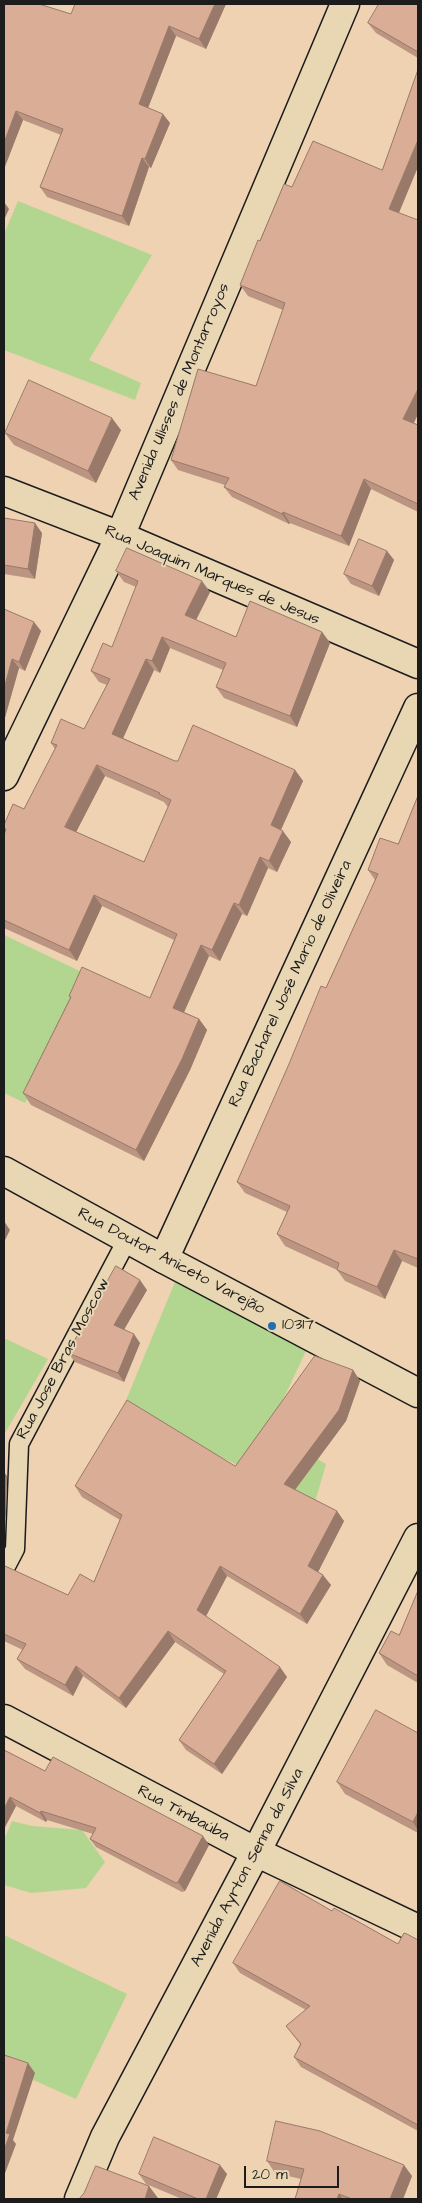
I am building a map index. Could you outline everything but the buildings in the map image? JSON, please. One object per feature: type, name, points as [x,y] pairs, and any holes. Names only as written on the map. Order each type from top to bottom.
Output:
[{"type":"street","name":"Avenida Ulisses de Montarroyos","points":[[4,776],[120,536],[346,4]]},
{"type":"street","name":"Rua Joaquim Marques de Jesus","points":[[4,491],[120,536],[418,664]]},
{"type":"street","name":"Rua Bacharel José Mario de Oliveira","points":[[164,1259],[418,708]]},
{"type":"street","name":"Rua Doutor Aniceto Varejão","points":[[4,1171],[127,1240],[418,1393]]},
{"type":"street","name":"Avenida Ayrton Senna da Silva","points":[[79,2199],[105,2137],[256,1852],[418,1538]]},
{"type":"street","name":"Rua Timbaúba","points":[[4,1719],[256,1852],[418,1929]]},
{"type":"lane","name":"Rua Jose Bras Moscow","points":[[4,1570],[15,1548],[19,1444],[127,1240]]},
{"type":"green space","points":[[18,201],[152,255],[89,360],[141,383],[135,400],[4,350],[4,234]]},
{"type":"green space","points":[[4,935],[86,974],[25,1103],[4,1093]]},
{"type":"green space","points":[[175,1282],[306,1351],[268,1431],[326,1464],[315,1502],[122,1410]]},
{"type":"green space","points":[[4,1338],[48,1359],[4,1435]]},
{"type":"green space","points":[[12,1821],[32,1826],[82,1830],[105,1862],[86,1888],[31,1893],[4,1885],[4,1840]]},
{"type":"green space","points":[[4,1935],[127,1994],[76,2099],[4,2067]]},
{"type":"place","name":"10317","points":[[272,1326]]}]
